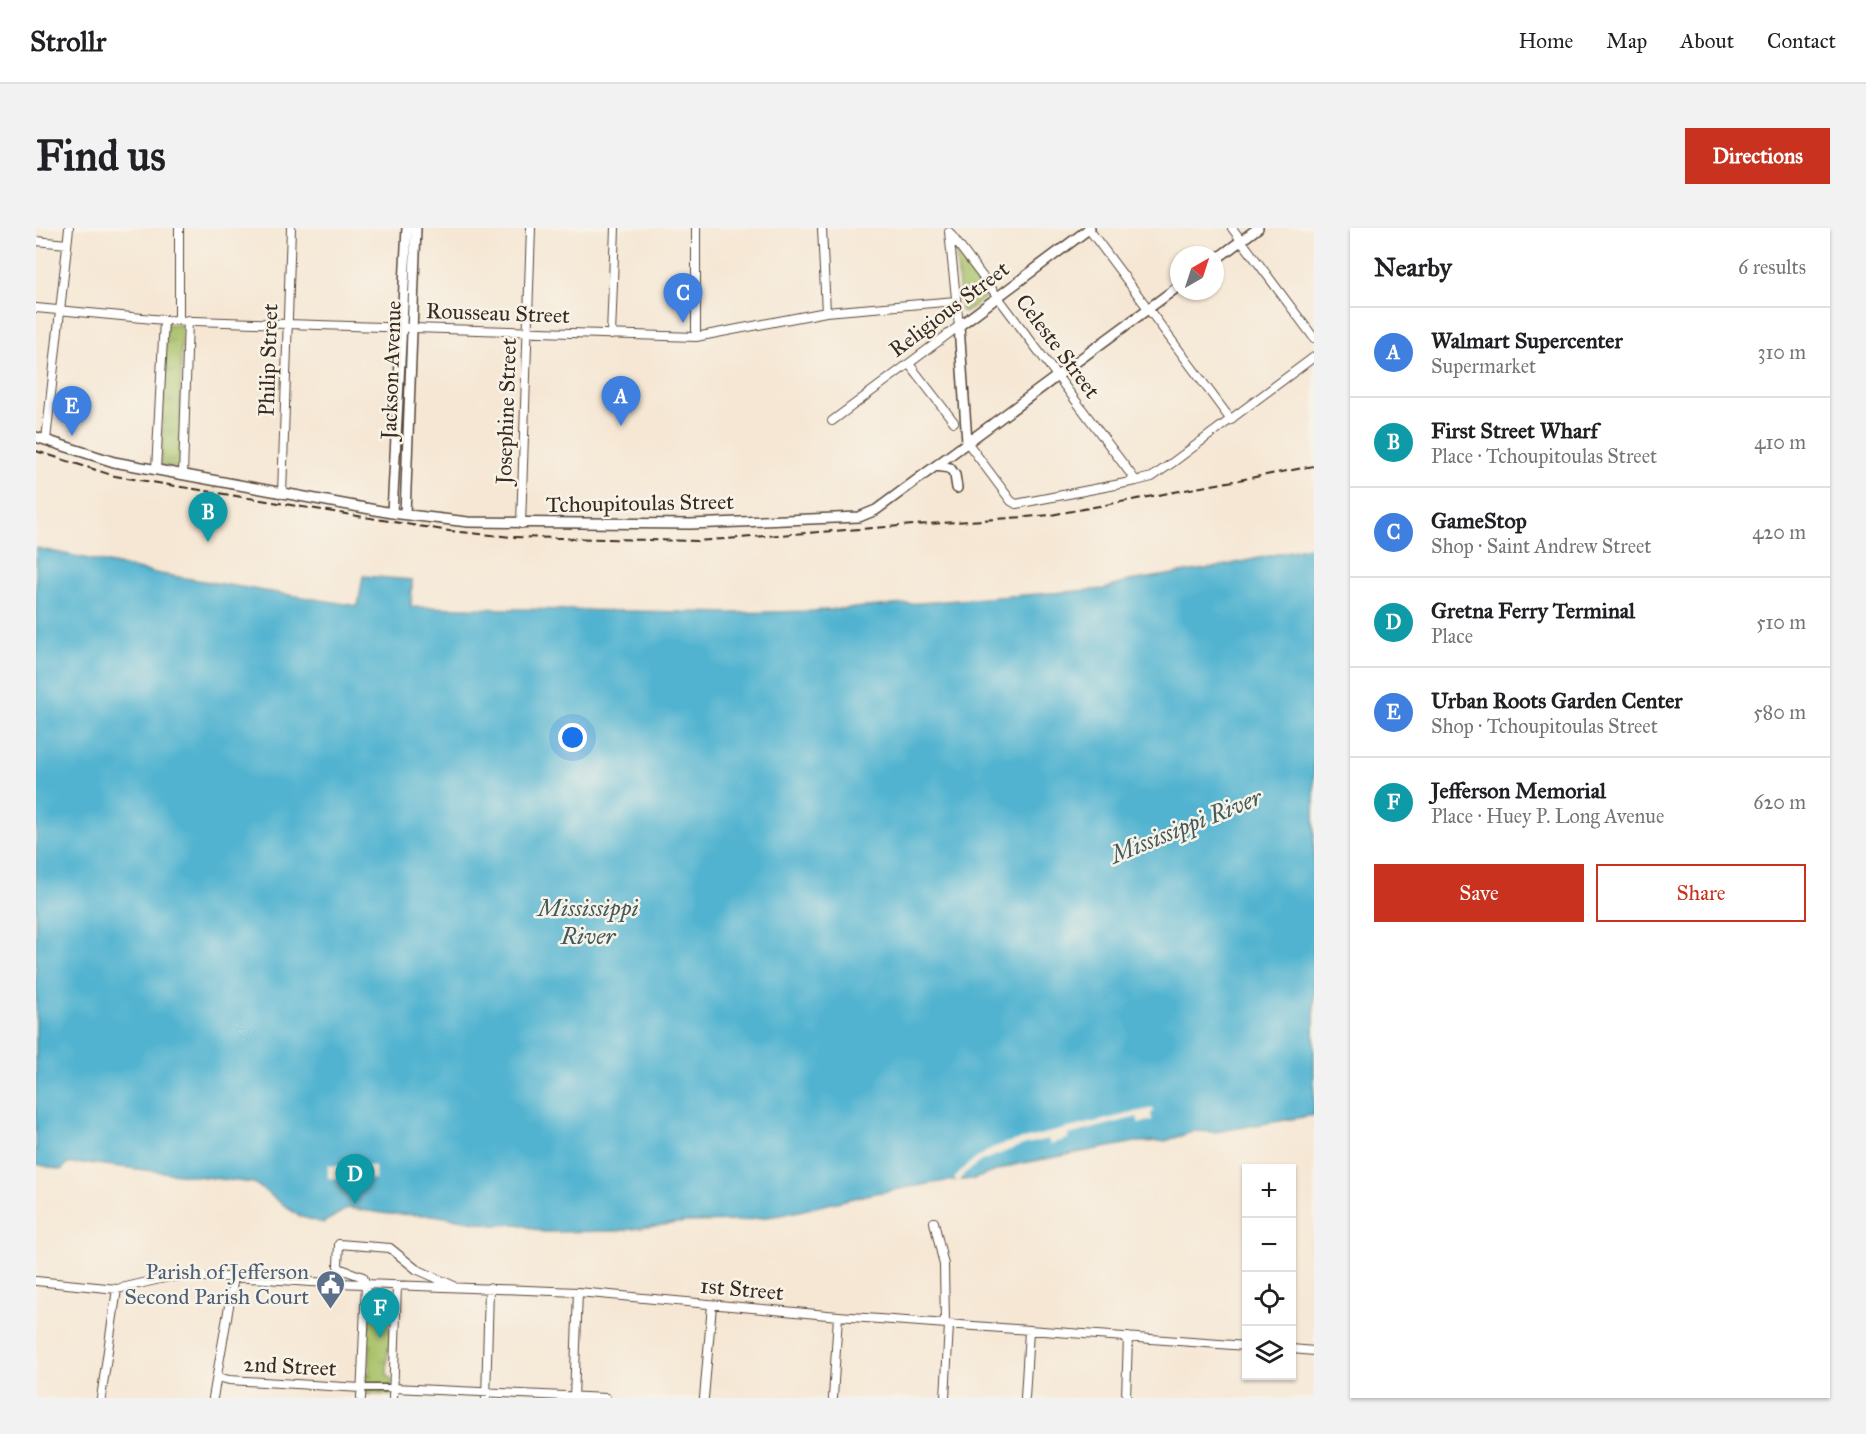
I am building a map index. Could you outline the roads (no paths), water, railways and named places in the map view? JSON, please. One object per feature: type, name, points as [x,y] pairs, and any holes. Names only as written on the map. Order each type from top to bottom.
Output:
[{"type":"street","points":[[46,440],[69,228]]},
{"type":"street","points":[[179,228],[179,320]]},
{"type":"street","name":"Philip Street","points":[[282,494],[291,228]]},
{"type":"street","name":"Jackson Avenue","points":[[405,514],[407,228]]},
{"type":"street","name":"Jackson Avenue","points":[[392,513],[416,228]]},
{"type":"street","name":"Josephine Street","points":[[521,524],[531,228]]},
{"type":"street","points":[[611,334],[615,228]]},
{"type":"street","points":[[696,228],[696,337]]},
{"type":"street","points":[[822,228],[826,312]]},
{"type":"street","points":[[1089,228],[1231,420]]},
{"type":"street","name":"Religious Street","points":[[832,421],[1089,228]]},
{"type":"street","points":[[1232,228],[1314,338]]},
{"type":"street","points":[[1224,254],[1258,228]]},
{"type":"street","points":[[949,230],[968,442],[1011,501],[1016,504],[1152,477],[1314,357]]},
{"type":"street","name":"Celeste Street","points":[[949,230],[1136,481]]},
{"type":"street","points":[[36,241],[67,244]]},
{"type":"street","name":"Tchoupitoulas Street","points":[[36,437],[114,462],[392,513],[468,522],[690,525],[862,516],[876,510],[1170,293]]},
{"type":"street","name":"Rousseau Street","points":[[36,308],[164,320],[696,337],[826,312],[956,301]]},
{"type":"street","points":[[156,470],[164,320]]},
{"type":"street","points":[[183,475],[188,320]]},
{"type":"street","points":[[909,364],[954,422]]},
{"type":"street","points":[[936,466],[950,468],[955,475],[957,488]]},
{"type":"street","points":[[934,1222],[944,1265],[947,1324],[945,1398]]},
{"type":"street","points":[[361,1398],[366,1284],[363,1277],[338,1266],[339,1244],[390,1248],[416,1269],[456,1287]]},
{"type":"street","name":"1st Street","points":[[117,1290],[169,1277],[234,1277],[578,1292],[838,1316],[1242,1346]]},
{"type":"street","points":[[213,1398],[234,1277]]},
{"type":"street","points":[[36,1281],[117,1290],[100,1398]]},
{"type":"street","points":[[393,1398],[397,1285]]},
{"type":"street","points":[[486,1395],[489,1288]]},
{"type":"street","points":[[574,1397],[578,1292]]},
{"type":"street","points":[[704,1398],[712,1305]]},
{"type":"street","points":[[833,1398],[838,1316]]},
{"type":"street","points":[[1025,1398],[1029,1331]]},
{"type":"street","points":[[1126,1398],[1128,1337]]},
{"type":"street","points":[[1296,1349],[1314,1351]]},
{"type":"street","name":"2nd Street","points":[[218,1377],[229,1380],[361,1388]]},
{"type":"street","points":[[361,1388],[394,1388],[486,1395],[606,1398]]},
{"type":"water","name":"Mississippi River","points":[[1314,546],[1314,1115],[1215,1132],[1195,1131],[1165,1141],[1135,1142],[1013,1165],[974,1179],[945,1181],[870,1194],[786,1214],[741,1221],[685,1222],[617,1231],[543,1232],[519,1224],[495,1225],[433,1215],[389,1214],[348,1208],[323,1223],[299,1216],[254,1183],[88,1163],[67,1164],[61,1170],[36,1164],[36,548],[160,574],[358,606],[363,576],[412,580],[411,607],[734,613],[813,611],[1104,589],[1129,581],[1218,567]]},
{"type":"railway","points":[[36,451],[115,476],[449,531],[512,537],[697,541],[1051,515],[1314,466]]},
{"type":"place","name":"GameStop","points":[[683,323]]},
{"type":"place","name":"Walmart Supercenter","points":[[621,426]]},
{"type":"place","name":"Urban Roots Garden Center","points":[[72,436]]},
{"type":"place","name":"First Street Wharf","points":[[208,542]]},
{"type":"place","name":"Gretna Ferry Terminal","points":[[355,1204]]},
{"type":"place","name":"Parish of Jefferson Second Parish Court","points":[[330,1310]]},
{"type":"place","name":"Jefferson Memorial","points":[[380,1338]]}]
